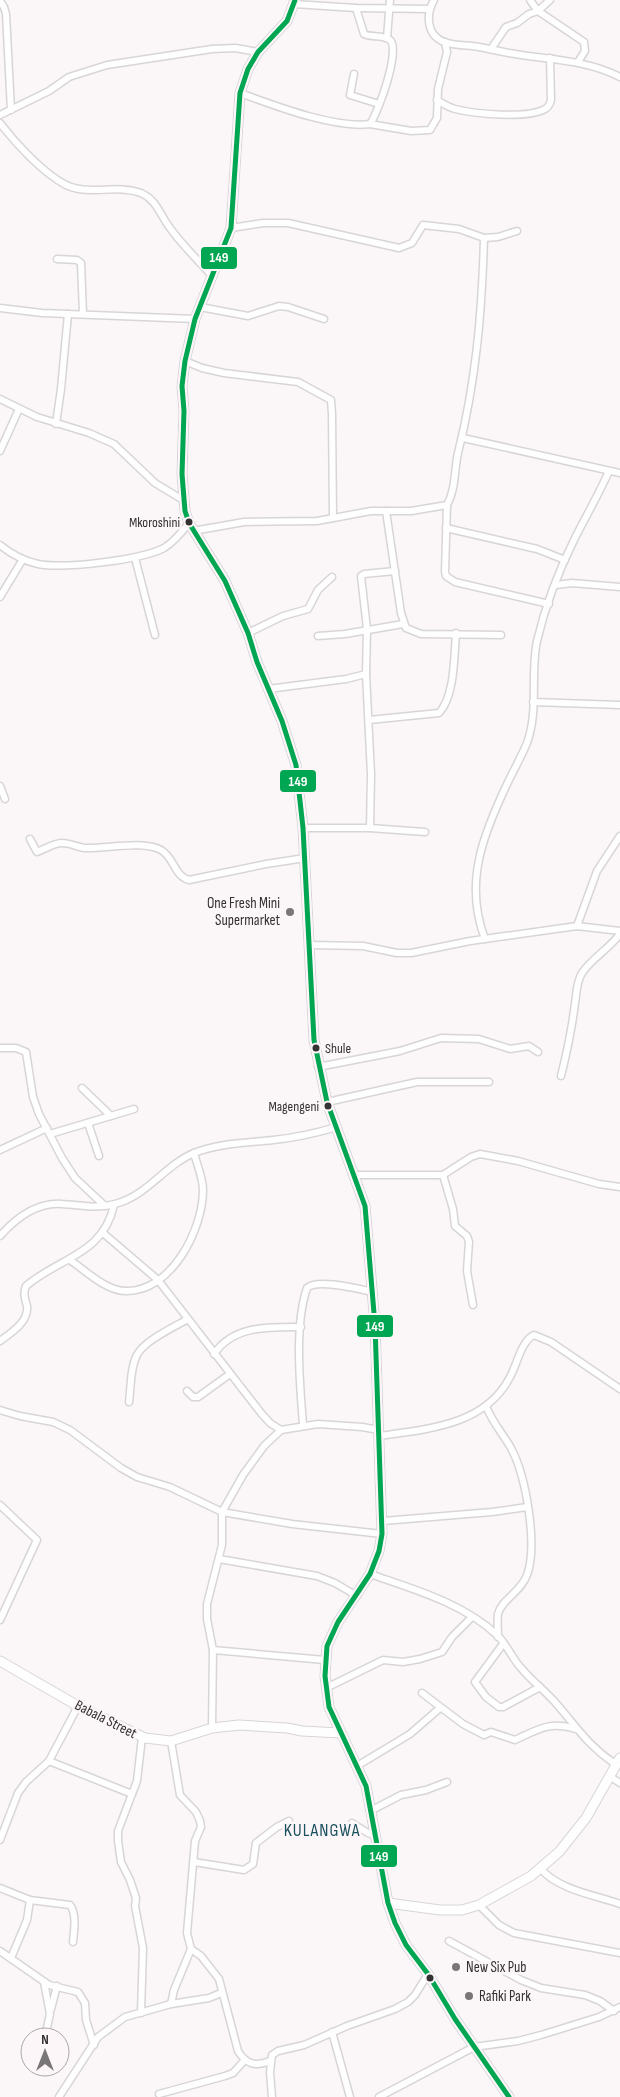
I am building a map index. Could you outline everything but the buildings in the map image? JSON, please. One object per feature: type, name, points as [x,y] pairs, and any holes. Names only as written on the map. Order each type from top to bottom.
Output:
[{"type":"main road","points":[[295,2],[287,21],[258,52],[244,77],[240,93],[231,228],[195,319],[185,361],[182,386],[184,412],[183,500],[191,527],[225,581],[248,633],[257,662],[282,721],[296,765],[303,828],[308,945],[314,1040],[318,1066],[327,1102],[365,1206],[373,1292],[383,1521],[379,1551],[370,1574],[332,1634],[325,1660],[329,1707],[366,1786],[388,1903],[395,1923],[406,1945],[428,1974],[474,2047],[509,2097]]},
{"type":"main road","name":"Babala Street","points":[[0,1660],[78,1706],[142,1737],[171,1741],[212,1728],[240,1725],[340,1733]]},
{"type":"main road","points":[[388,1903],[440,1910],[462,1910],[479,1905],[540,1868],[559,1852],[586,1818],[618,1761]]},
{"type":"street","points":[[386,38],[390,0]]},
{"type":"street","points":[[434,0],[428,22],[433,33],[445,42],[578,62],[603,69],[620,77]]},
{"type":"street","points":[[530,0],[536,10],[584,42],[585,51],[578,62]]},
{"type":"street","points":[[491,49],[506,27],[517,23],[550,0]]},
{"type":"street","points":[[1,1],[6,14],[8,30],[11,110]]},
{"type":"street","points":[[295,2],[356,8],[430,9]]},
{"type":"street","points":[[356,8],[364,34],[370,37],[386,38],[392,44],[392,63],[380,104],[370,124]]},
{"type":"street","points":[[240,93],[279,108],[308,115],[362,125],[370,124],[411,131],[427,131],[437,120],[438,89],[447,52],[445,42]]},
{"type":"street","points":[[447,52],[456,44]]},
{"type":"street","points":[[0,115],[48,91],[69,77],[107,65],[212,49],[235,48],[258,52]]},
{"type":"street","points":[[437,100],[451,107],[474,112],[501,114],[537,112],[546,109],[550,106],[551,100],[550,58]]},
{"type":"street","points":[[354,74],[350,95],[380,104]]},
{"type":"street","points":[[0,123],[36,162],[68,186],[78,189],[110,188],[133,191],[149,198],[156,205],[169,227],[212,276]]},
{"type":"street","points":[[231,228],[263,223],[288,223],[399,248],[412,243],[423,225],[459,230],[484,238],[498,237],[517,230]]},
{"type":"street","points":[[484,238],[476,365],[453,488],[447,505],[445,572],[450,580],[549,604]]},
{"type":"street","points":[[57,259],[77,260],[81,263],[83,314]]},
{"type":"street","points":[[200,307],[248,316],[279,306],[288,307],[324,319]]},
{"type":"street","points":[[0,308],[68,314],[195,319]]},
{"type":"street","points":[[56,424],[68,314]]},
{"type":"street","points":[[185,361],[202,368],[224,373],[298,382],[330,400],[332,414],[333,518]]},
{"type":"street","points":[[0,399],[56,424],[89,433],[114,444],[155,483],[183,500]]},
{"type":"street","points":[[0,451],[19,409]]},
{"type":"street","points":[[463,438],[620,472]]},
{"type":"street","points":[[485,939],[478,922],[476,868],[489,826],[527,742],[533,718],[537,642],[549,604],[565,560],[609,471]]},
{"type":"street","points":[[0,546],[23,559],[39,564],[64,565],[135,558],[168,545],[191,527],[244,522],[317,521],[353,513],[420,510],[447,505]]},
{"type":"street","points":[[386,511],[403,624],[409,630],[433,636],[456,634],[501,635]]},
{"type":"street","points":[[446,528],[537,549],[565,560]]},
{"type":"street","points":[[135,558],[155,635]]},
{"type":"street","points":[[0,597],[23,559]]},
{"type":"street","points":[[370,828],[371,774],[366,674],[367,629],[361,587],[362,575],[396,571]]},
{"type":"street","points":[[248,633],[283,616],[308,609],[318,590],[332,577]]},
{"type":"street","points":[[556,585],[572,583],[620,587]]},
{"type":"street","points":[[318,636],[403,624]]},
{"type":"street","points":[[369,720],[439,713],[447,702],[452,676],[456,634]]},
{"type":"street","points":[[268,689],[346,679],[366,674]]},
{"type":"street","points":[[533,702],[620,705]]},
{"type":"street","points":[[0,786],[5,799]]},
{"type":"street","points":[[303,828],[370,828],[426,832]]},
{"type":"street","points":[[30,839],[37,852],[62,843],[82,848],[138,845],[160,849],[181,876],[189,880],[305,858]]},
{"type":"street","points":[[577,926],[598,871],[619,839]]},
{"type":"street","points":[[308,945],[363,946],[397,953],[411,953],[485,939],[577,926],[620,932],[613,944],[584,971],[577,982],[569,1044],[561,1076]]},
{"type":"street","points":[[318,1066],[400,1051],[433,1040],[450,1038],[479,1039],[510,1049],[529,1046],[538,1052]]},
{"type":"street","points":[[0,1048],[16,1048],[26,1052],[39,1114],[62,1158],[76,1178],[105,1206]]},
{"type":"street","points":[[327,1102],[416,1082],[489,1082]]},
{"type":"street","points":[[82,1088],[110,1116]]},
{"type":"street","points":[[0,1150],[48,1131],[88,1123],[134,1109]]},
{"type":"street","points":[[88,1123],[99,1156]]},
{"type":"street","points":[[0,1236],[23,1214],[50,1204],[91,1208],[114,1204],[128,1199],[143,1191],[180,1161],[194,1153],[232,1144],[307,1136],[337,1127]]},
{"type":"street","points":[[70,1260],[112,1288],[126,1292],[139,1290],[158,1280],[178,1262],[186,1249],[200,1210],[203,1190],[194,1153]]},
{"type":"street","points":[[355,1175],[443,1174],[471,1158],[486,1155],[542,1166],[599,1184],[620,1187]]},
{"type":"street","points":[[443,1174],[454,1210],[455,1226],[466,1236],[469,1242],[466,1271],[473,1306]]},
{"type":"street","points":[[0,1341],[16,1330],[26,1315],[24,1295],[26,1286],[90,1247],[107,1226],[114,1204]]},
{"type":"street","points":[[103,1233],[158,1280],[214,1354],[270,1423],[281,1430]]},
{"type":"street","points":[[303,1425],[300,1384],[301,1327],[305,1293],[309,1285],[339,1286],[373,1292]]},
{"type":"street","points":[[129,1402],[135,1361],[138,1353],[149,1343],[188,1319]]},
{"type":"street","points":[[214,1354],[228,1339],[248,1330],[301,1327]]},
{"type":"street","points":[[212,1728],[213,1650],[207,1619],[207,1604],[222,1545],[222,1512],[242,1475],[264,1446],[281,1430],[303,1425],[342,1425],[379,1433],[431,1430],[451,1424],[486,1406],[509,1379],[524,1345],[534,1335],[551,1342],[620,1388]]},
{"type":"street","points":[[187,1391],[193,1397],[198,1397],[230,1374]]},
{"type":"street","points":[[486,1406],[491,1419],[517,1460],[527,1507],[532,1547],[531,1564],[523,1586],[503,1604],[498,1612],[498,1637]]},
{"type":"street","points":[[0,1410],[53,1422],[70,1430],[129,1472],[170,1486],[222,1512],[292,1524],[382,1534]]},
{"type":"street","points":[[0,1506],[37,1540],[0,1620]]},
{"type":"street","points":[[383,1521],[492,1512],[527,1507]]},
{"type":"street","points":[[219,1559],[317,1576],[336,1583],[356,1596]]},
{"type":"street","points":[[370,1574],[454,1606],[472,1617],[498,1637],[521,1669],[553,1700],[576,1729],[598,1752],[618,1761]]},
{"type":"street","points":[[326,1688],[383,1660],[411,1660],[442,1652],[452,1637],[472,1617]]},
{"type":"street","points":[[503,1644],[477,1678],[476,1682],[486,1697],[499,1707],[503,1707],[540,1687]]},
{"type":"street","points":[[213,1650],[325,1660]]},
{"type":"street","points":[[422,1693],[463,1724],[484,1735],[491,1732],[515,1740],[546,1726],[564,1725],[576,1729]]},
{"type":"street","points":[[0,1840],[18,1793],[26,1782],[49,1761],[78,1706]]},
{"type":"street","points":[[357,1766],[410,1734],[440,1708]]},
{"type":"street","points":[[141,2013],[143,1948],[135,1906],[136,1898],[121,1862],[118,1831],[137,1781],[142,1737]]},
{"type":"street","points":[[171,1741],[180,1794],[196,1812],[201,1827],[195,1841],[187,1933],[191,1949],[174,1990],[171,2004]]},
{"type":"street","points":[[49,1761],[132,1794]]},
{"type":"street","points":[[609,1776],[620,1783]]},
{"type":"street","points":[[372,1810],[400,1795],[426,1790],[447,1782]]},
{"type":"street","points":[[194,1862],[244,1870],[253,1864],[256,1843],[277,1827],[289,1821]]},
{"type":"street","points":[[352,1823],[375,1835]]},
{"type":"street","points":[[540,1868],[545,1874],[564,1885],[620,1904]]},
{"type":"street","points":[[0,1888],[30,1900],[70,1905],[74,1921],[73,1942]]},
{"type":"street","points":[[11,1958],[27,1920],[30,1900]]},
{"type":"street","points":[[479,1905],[499,1925],[514,1933],[620,1953]]},
{"type":"street","points":[[449,1940],[521,1980],[541,1988],[584,1995],[600,2001],[614,2011]]},
{"type":"street","points":[[191,1949],[201,1956],[219,1979],[238,2051],[244,2061],[250,2064],[270,2061]]},
{"type":"street","points":[[0,1951],[44,1982],[74,1991],[80,1995],[85,2003],[86,2020],[94,2045]]},
{"type":"street","points":[[272,2097],[270,2061],[272,2055],[278,2051],[304,2045],[332,2032],[395,2009],[408,2002],[415,1995],[428,1974]]},
{"type":"street","points":[[44,1982],[50,2014]]},
{"type":"street","points":[[47,2027],[57,1986]]},
{"type":"street","points":[[59,2097],[98,2037],[125,2017],[171,2004],[209,1998],[221,1992]]},
{"type":"street","points":[[379,2097],[474,2047],[518,2041],[592,2020],[620,2007]]},
{"type":"street","points":[[332,2032],[350,2097]]},
{"type":"street","points":[[159,2094],[225,2076],[233,2072],[244,2061]]},
{"type":"transit line","name":"149","points":[[295,0],[287,21],[258,52],[248,69],[240,93],[231,228],[195,319],[185,361],[182,386],[184,411],[182,474],[185,511],[189,523],[225,581],[248,633],[257,662],[282,721],[296,765],[303,828],[314,1040],[327,1102],[365,1206],[375,1325],[382,1534],[379,1551],[370,1574],[338,1622],[327,1646],[325,1676],[329,1707],[366,1786],[388,1903],[395,1923],[406,1945],[428,1974],[455,2019],[509,2097]]},
{"type":"place","name":"Mkoroshini","points":[[189,522]]},
{"type":"place","name":"One Fresh Mini Supermarket","points":[[290,912]]},
{"type":"place","name":"Shule","points":[[316,1048]]},
{"type":"place","name":"Magengeni","points":[[328,1106]]},
{"type":"place","name":"New Six Pub","points":[[456,1967]]},
{"type":"place","name":"Rafiki Park","points":[[469,1996]]},
{"type":"district","name":"KULANGWA","points":[[322,1830]]}]
